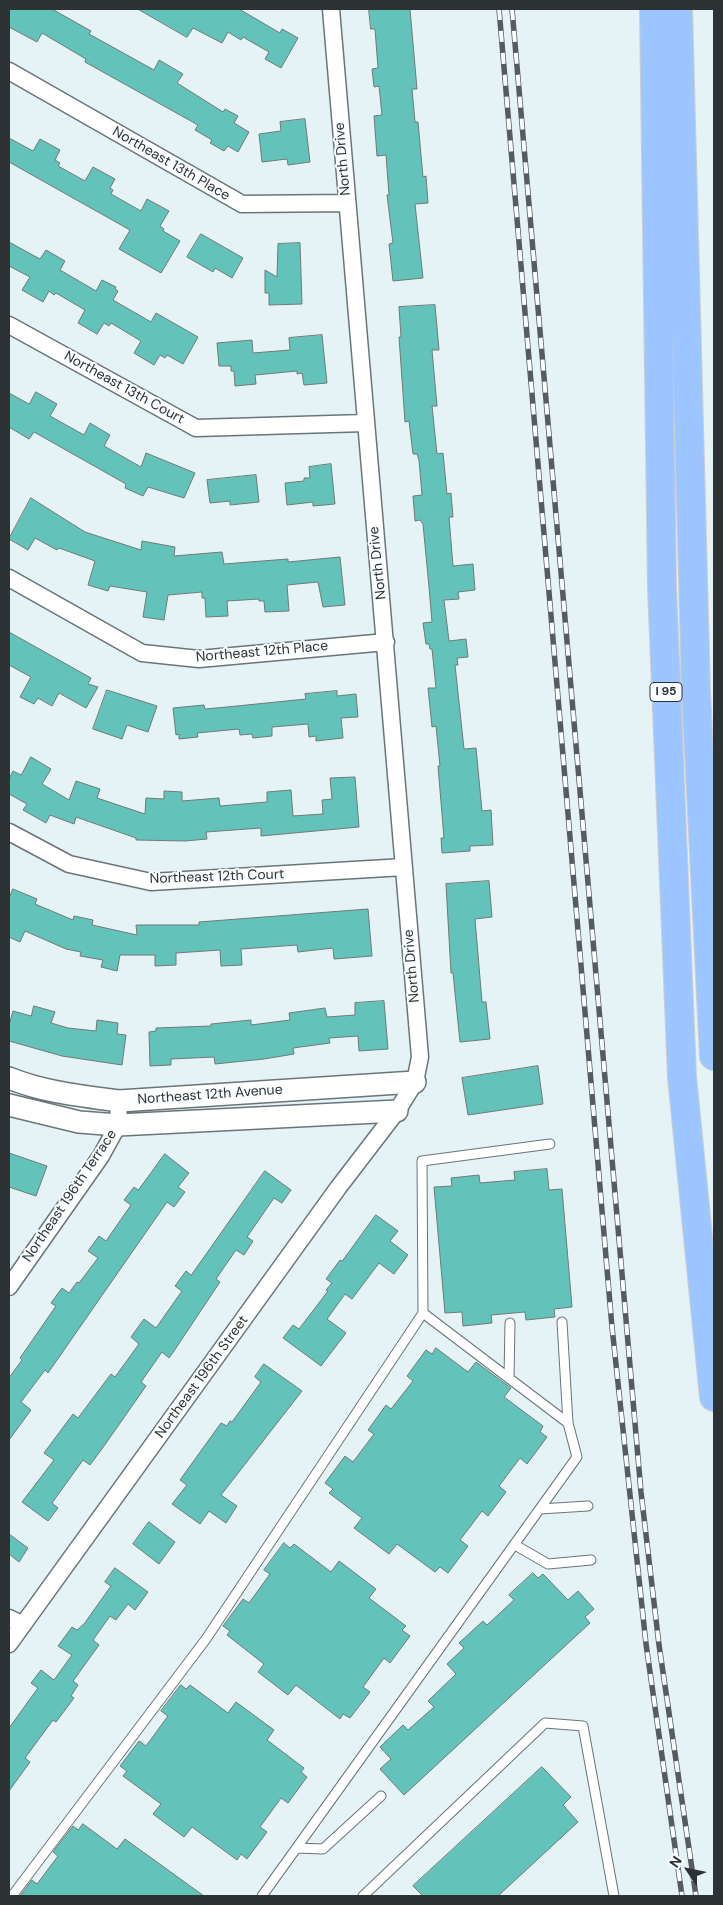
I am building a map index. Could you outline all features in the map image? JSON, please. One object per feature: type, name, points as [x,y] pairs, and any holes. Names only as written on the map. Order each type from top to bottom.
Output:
[{"type":"highway","name":"I 95","points":[[654,9],[662,588],[681,1047],[714,1397]]},
{"type":"highway","points":[[678,9],[696,682],[714,1056]]},
{"type":"street","name":"North Drive","points":[[331,9],[364,423],[386,642],[420,1057],[415,1082],[397,1111]]},
{"type":"street","name":"Northeast 13th Place","points":[[9,71],[242,204],[347,202]]},
{"type":"street","name":"Northeast 13th Court","points":[[9,325],[196,428],[364,423]]},
{"type":"street","name":"Northeast 12th Place","points":[[9,578],[142,653],[199,659],[386,642]]},
{"type":"street","name":"Northeast 12th Court","points":[[9,832],[69,864],[151,882],[404,867]]},
{"type":"street","name":"Northeast 12th Avenue","points":[[9,1078],[72,1095],[119,1101],[415,1082]]},
{"type":"street","name":"Northeast 196th Terrace","points":[[9,1287],[101,1156],[118,1125],[119,1101]]},
{"type":"street","name":"Northeast 12th Avenue","points":[[9,1104],[80,1122],[118,1125],[397,1111]]},
{"type":"street","name":"Northeast 196th Street","points":[[9,1644],[16,1621],[397,1111]]},
{"type":"lane","points":[[12,1896],[206,1639],[423,1313],[422,1161],[550,1144]]},
{"type":"lane","points":[[423,1313],[568,1423]]},
{"type":"lane","points":[[262,1896],[577,1457],[568,1423],[562,1322]]},
{"type":"lane","points":[[509,1378],[510,1323]]},
{"type":"lane","points":[[540,1509],[588,1506]]},
{"type":"lane","points":[[515,1545],[548,1564],[591,1560]]},
{"type":"lane","points":[[363,1896],[545,1723],[583,1726],[614,1896]]},
{"type":"lane","points":[[297,1848],[324,1849],[381,1796]]},
{"type":"building","points":[[9,9],[52,9],[91,31],[89,34],[154,70],[159,60],[183,74],[177,83],[223,112],[225,109],[238,116],[234,123],[249,132],[238,152],[228,146],[224,151],[210,143],[212,140],[195,130],[198,125],[85,62],[86,59],[42,33],[37,42],[9,27]]},
{"type":"building","points":[[138,9],[239,9],[280,33],[282,29],[298,38],[281,68],[265,59],[269,52],[243,37],[241,40],[228,32],[222,43],[193,28],[187,37]]},
{"type":"building","points":[[369,9],[410,9],[417,89],[412,89],[415,122],[418,122],[423,177],[426,176],[428,203],[415,204],[423,278],[393,281],[389,244],[393,243],[387,195],[389,195],[386,155],[377,156],[374,116],[382,115],[379,86],[374,87],[372,69],[378,68],[375,29],[371,29]]},
{"type":"building","points":[[305,119],[310,162],[288,165],[287,159],[262,162],[259,134],[281,131],[280,122]]},
{"type":"building","points":[[9,138],[33,151],[40,139],[60,150],[55,160],[60,163],[58,166],[85,181],[93,167],[115,179],[110,188],[113,190],[111,194],[141,211],[147,199],[169,211],[160,226],[164,229],[163,231],[180,241],[161,273],[119,249],[130,230],[9,162]]},
{"type":"building","points":[[201,234],[243,258],[232,278],[215,268],[213,272],[187,257]]},
{"type":"building","points":[[9,242],[40,259],[46,250],[65,261],[60,270],[96,291],[102,280],[116,287],[115,289],[118,291],[113,300],[151,322],[156,313],[198,337],[183,364],[167,355],[165,358],[160,355],[154,365],[134,353],[141,341],[111,323],[109,326],[104,323],[97,334],[78,323],[85,310],[56,293],[54,295],[49,291],[43,302],[22,290],[30,277],[9,266]]},
{"type":"building","points":[[300,243],[302,304],[269,305],[269,293],[265,293],[265,270],[277,277],[278,244]]},
{"type":"building","points":[[435,305],[439,350],[432,350],[437,406],[432,406],[437,454],[443,453],[447,494],[451,493],[453,517],[449,517],[453,566],[473,564],[475,590],[458,592],[459,599],[444,600],[449,641],[466,639],[468,657],[457,658],[458,665],[455,665],[464,749],[476,748],[482,811],[491,810],[493,845],[470,846],[470,851],[442,853],[441,838],[444,838],[438,766],[440,766],[436,726],[432,727],[428,688],[436,688],[432,649],[430,649],[429,644],[426,644],[423,623],[432,622],[423,524],[420,520],[415,521],[413,496],[422,495],[419,460],[417,454],[413,454],[409,421],[405,422],[399,337],[401,337],[399,307]]},
{"type":"building","points":[[322,335],[327,383],[304,385],[302,373],[297,374],[297,371],[255,375],[256,384],[235,386],[234,371],[231,371],[231,366],[219,366],[217,343],[252,340],[253,353],[290,350],[289,338]]},
{"type":"building","points":[[36,392],[57,404],[50,416],[84,435],[90,423],[110,435],[104,446],[141,467],[146,453],[195,473],[184,498],[148,487],[143,496],[125,488],[126,484],[34,432],[29,439],[9,427],[9,393],[29,404]]},
{"type":"building","points":[[331,464],[335,504],[313,506],[313,502],[287,505],[285,483],[304,481],[304,478],[310,478],[309,467]]},
{"type":"building","points":[[256,475],[259,502],[230,505],[230,501],[210,503],[207,480]]},
{"type":"building","points":[[31,498],[85,532],[141,550],[142,541],[175,547],[174,556],[222,552],[224,564],[288,559],[288,562],[340,557],[345,605],[323,607],[318,582],[287,585],[289,611],[265,612],[264,601],[259,601],[259,599],[227,601],[228,616],[206,617],[205,598],[202,598],[202,592],[168,595],[164,620],[143,617],[147,592],[110,586],[108,591],[88,585],[95,561],[59,548],[57,550],[35,538],[28,550],[9,539]]},
{"type":"building","points":[[9,632],[91,678],[88,684],[98,687],[86,708],[59,693],[52,706],[38,698],[34,704],[20,697],[31,677],[9,665]]},
{"type":"building","points":[[107,690],[157,706],[148,732],[127,725],[122,739],[93,729]]},
{"type":"building","points":[[337,691],[337,696],[356,694],[358,717],[341,718],[343,738],[316,741],[316,736],[309,737],[308,724],[272,727],[272,736],[253,738],[252,734],[240,735],[239,729],[197,733],[198,737],[179,739],[179,734],[176,735],[173,708],[204,705],[205,709],[306,699],[305,694]]},
{"type":"building","points":[[31,757],[51,769],[42,784],[69,800],[76,781],[100,789],[97,798],[145,814],[146,798],[164,799],[164,791],[182,792],[182,801],[219,798],[220,806],[267,802],[267,792],[291,790],[293,816],[323,814],[322,800],[332,799],[330,778],[355,777],[359,827],[261,836],[261,828],[206,832],[207,839],[185,841],[136,840],[136,838],[76,817],[74,824],[50,815],[46,823],[23,810],[27,804],[9,794],[9,779],[13,771],[21,775]]},
{"type":"building","points":[[489,881],[492,917],[475,919],[482,1002],[486,1002],[490,1039],[460,1042],[453,973],[451,973],[446,884]]},
{"type":"building","points":[[13,889],[37,899],[35,904],[73,920],[74,916],[93,920],[92,925],[137,935],[136,925],[199,925],[199,922],[368,909],[372,956],[334,959],[333,948],[298,952],[297,945],[241,949],[242,965],[221,966],[220,950],[176,953],[176,965],[155,966],[155,955],[120,955],[117,971],[101,967],[103,960],[80,956],[81,952],[66,949],[25,931],[20,942],[9,937],[9,899]]},
{"type":"building","points":[[384,1001],[388,1049],[359,1051],[358,1036],[329,1038],[330,1043],[293,1048],[294,1054],[264,1059],[215,1064],[214,1057],[171,1059],[171,1065],[150,1066],[149,1032],[156,1031],[156,1028],[211,1026],[211,1024],[251,1020],[251,1025],[290,1020],[289,1013],[325,1008],[327,1017],[355,1015],[355,1003]]},
{"type":"building","points":[[34,1006],[55,1012],[51,1023],[68,1028],[96,1031],[97,1020],[118,1023],[117,1034],[126,1035],[122,1065],[62,1056],[9,1041],[9,1025],[13,1011],[31,1016]]},
{"type":"building","points":[[538,1066],[543,1104],[468,1115],[462,1078]]},
{"type":"building","points":[[9,1153],[47,1166],[36,1196],[9,1187]]},
{"type":"building","points":[[165,1154],[189,1173],[178,1187],[185,1192],[174,1207],[167,1202],[48,1373],[45,1370],[21,1402],[31,1410],[9,1440],[9,1378],[22,1360],[20,1358],[56,1306],[51,1303],[62,1288],[69,1293],[77,1282],[79,1283],[98,1258],[88,1251],[99,1236],[106,1241],[131,1205],[124,1200],[134,1187],[138,1190]]},
{"type":"building","points":[[547,1169],[549,1190],[562,1189],[572,1307],[554,1309],[555,1317],[526,1320],[525,1312],[491,1315],[492,1323],[463,1326],[462,1312],[445,1313],[434,1187],[452,1186],[451,1178],[479,1175],[480,1183],[515,1180],[514,1172]]},
{"type":"building","points":[[265,1171],[291,1190],[282,1203],[274,1198],[247,1237],[253,1241],[244,1255],[236,1250],[216,1279],[220,1282],[169,1358],[162,1352],[141,1382],[146,1386],[104,1446],[90,1465],[83,1460],[52,1503],[58,1508],[48,1521],[22,1502],[54,1460],[44,1453],[73,1414],[78,1418],[111,1374],[115,1377],[139,1344],[131,1337],[144,1319],[156,1328],[182,1291],[175,1286],[186,1271],[191,1275]]},
{"type":"building","points":[[376,1215],[398,1231],[390,1241],[408,1255],[394,1274],[379,1263],[352,1299],[345,1294],[327,1319],[346,1333],[321,1366],[283,1338],[293,1325],[299,1329],[328,1291],[326,1290],[332,1283],[326,1279],[340,1260],[342,1261]]},
{"type":"building","points":[[436,1348],[468,1372],[476,1362],[511,1388],[504,1397],[543,1426],[540,1432],[547,1437],[527,1464],[520,1458],[499,1486],[506,1492],[488,1516],[482,1511],[460,1540],[468,1546],[448,1573],[440,1567],[435,1572],[397,1544],[389,1554],[354,1528],[362,1518],[329,1493],[333,1489],[325,1483],[345,1456],[353,1462],[374,1434],[368,1430],[386,1405],[391,1409],[413,1381],[407,1376],[426,1350],[432,1354]]},
{"type":"building","points":[[264,1364],[302,1391],[221,1495],[237,1506],[226,1523],[209,1511],[200,1524],[172,1504],[187,1485],[180,1480],[221,1423],[227,1426],[230,1421],[232,1422],[261,1382],[255,1377]]},
{"type":"building","points":[[149,1522],[175,1542],[159,1564],[133,1544]]},
{"type":"building","points":[[9,1534],[28,1548],[19,1562],[9,1554]]},
{"type":"building","points":[[284,1543],[290,1548],[294,1544],[331,1572],[339,1561],[376,1589],[369,1598],[406,1626],[402,1630],[410,1636],[390,1663],[384,1658],[363,1687],[370,1692],[350,1718],[343,1714],[340,1719],[296,1685],[288,1695],[258,1672],[264,1664],[227,1635],[230,1631],[223,1626],[243,1599],[249,1603],[270,1574],[264,1570]]},
{"type":"building","points":[[115,1568],[148,1592],[135,1610],[128,1604],[116,1620],[110,1616],[93,1640],[99,1645],[73,1681],[78,1685],[71,1696],[74,1698],[56,1722],[53,1720],[25,1758],[30,1762],[9,1791],[9,1728],[38,1688],[31,1683],[41,1670],[54,1680],[72,1655],[58,1646],[72,1627],[77,1630],[84,1624],[111,1586],[105,1582]]},
{"type":"building","points":[[533,1573],[538,1578],[543,1574],[568,1600],[578,1591],[594,1609],[585,1617],[590,1623],[404,1795],[380,1769],[391,1759],[380,1747],[403,1725],[408,1730],[434,1707],[428,1701],[456,1674],[447,1664],[464,1648],[459,1643],[483,1621],[487,1625],[514,1600],[509,1595]]},
{"type":"building","points":[[181,1685],[186,1689],[190,1685],[228,1713],[236,1702],[274,1730],[267,1740],[304,1768],[301,1772],[307,1777],[288,1803],[281,1798],[260,1827],[267,1832],[247,1859],[241,1854],[237,1860],[192,1827],[184,1837],[153,1814],[161,1804],[123,1776],[127,1771],[120,1766],[139,1741],[146,1746],[168,1716],[161,1711]]},
{"type":"building","points":[[542,1767],[571,1797],[563,1805],[578,1822],[498,1896],[423,1896],[413,1886]]},
{"type":"building","points":[[83,1824],[117,1849],[125,1839],[204,1896],[20,1896],[32,1880],[37,1884],[58,1856],[53,1852],[73,1826],[78,1830]]},
{"type":"railway","points":[[499,9],[612,1327],[646,1644],[682,1896]]},
{"type":"railway","points":[[512,9],[641,1492],[659,1645],[696,1896]]}]
